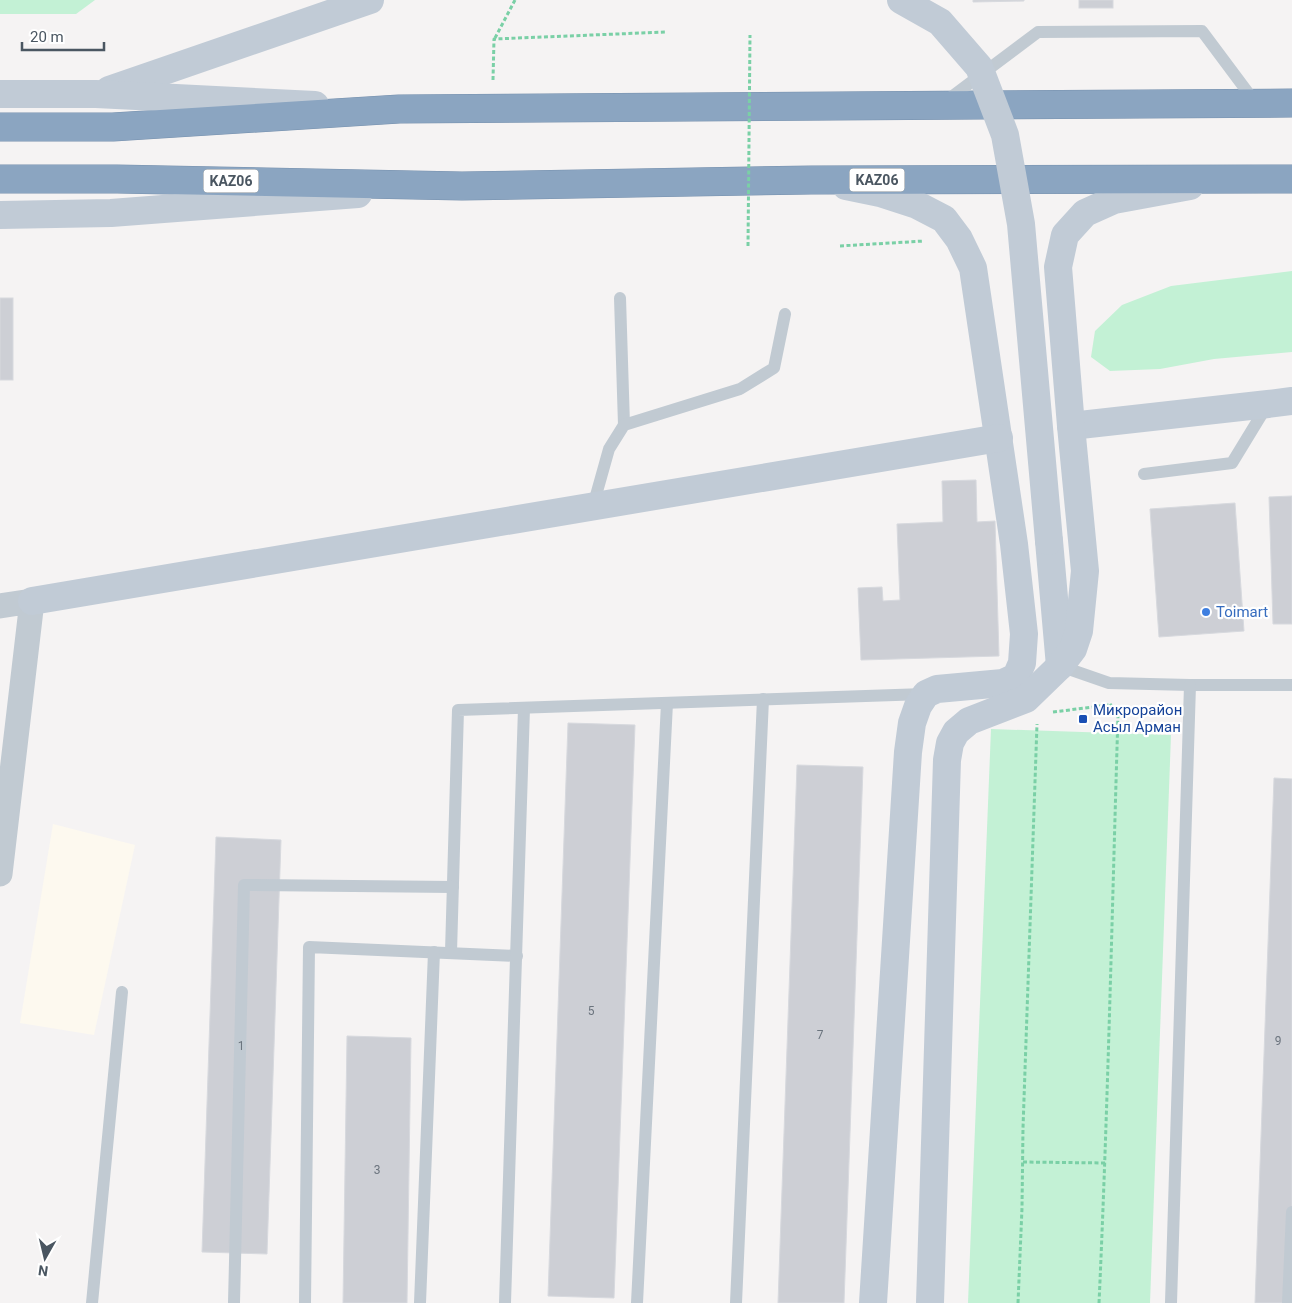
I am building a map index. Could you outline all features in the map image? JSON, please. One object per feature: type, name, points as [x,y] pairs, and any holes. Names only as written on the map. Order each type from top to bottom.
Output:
[{"type":"highway","points":[[0,127],[113,127],[399,109],[1292,104]]},
{"type":"highway","name":"KАZ06","points":[[0,179],[117,179],[462,186],[811,180],[1292,179]]},
{"type":"street","points":[[96,94],[370,0]]},
{"type":"street","points":[[901,0],[940,22],[979,67],[1005,135],[1021,224],[1060,666]]},
{"type":"street","points":[[0,94],[96,94],[399,109]]},
{"type":"street","points":[[930,1303],[946,770],[950,743],[956,732],[969,721],[1026,700],[1060,666],[1073,649],[1079,631],[1085,571],[1058,267],[1065,235],[1086,213],[1114,200],[1228,179]]},
{"type":"street","points":[[811,180],[880,193],[917,205],[944,219],[959,239],[973,268],[1014,544],[1024,634],[1022,663],[1016,677],[1003,683],[937,689],[926,694],[918,706],[912,723],[908,752],[873,1303]]},
{"type":"street","points":[[0,215],[111,213],[462,186]]},
{"type":"street","points":[[1071,426],[1280,402]]},
{"type":"street","points":[[0,606],[999,438]]},
{"type":"street","points":[[0,874],[32,601]]},
{"type":"lane","points":[[939,106],[1038,32],[1202,31],[1257,104]]},
{"type":"lane","points":[[593,506],[609,449],[624,426],[620,298]]},
{"type":"lane","points":[[624,426],[740,389],[774,368],[785,314]]},
{"type":"lane","points":[[1144,474],[1232,463],[1280,402]]},
{"type":"lane","points":[[1060,666],[1109,683],[1292,685]]},
{"type":"lane","points":[[1171,1303],[1190,685]]},
{"type":"lane","points":[[451,952],[458,710],[926,694]]},
{"type":"lane","points":[[736,1303],[763,699]]},
{"type":"lane","points":[[636,1303],[667,702]]},
{"type":"lane","points":[[505,1303],[524,708]]},
{"type":"lane","points":[[234,1303],[244,886],[453,887]]},
{"type":"lane","points":[[304,1303],[309,947],[517,956]]},
{"type":"lane","points":[[420,1303],[434,952]]},
{"type":"lane","points":[[92,1303],[122,992]]},
{"type":"lane","points":[[1288,1303],[1292,1212]]},
{"type":"path","points":[[492,108],[494,39],[515,0]]},
{"type":"path","points":[[494,39],[666,32]]},
{"type":"path","points":[[748,246],[750,35]]},
{"type":"path","points":[[840,246],[959,239]]},
{"type":"path","points":[[1099,1303],[1106,1163],[1118,715],[1110,705],[1109,683]]},
{"type":"path","points":[[1046,713],[1110,705]]},
{"type":"path","points":[[1018,1303],[1037,724]]},
{"type":"path","points":[[1022,1162],[1106,1163]]},
{"type":"shaded area","points":[[53,824],[135,845],[94,1035],[20,1023]]},
{"type":"green space","points":[[0,0],[95,0],[76,14],[0,14]]},
{"type":"green space","points":[[1292,271],[1292,352],[1214,359],[1160,369],[1110,371],[1091,357],[1095,331],[1122,305],[1171,286]]},
{"type":"green space","points":[[991,729],[1171,735],[1150,1303],[968,1303]]},
{"type":"building","points":[[973,0],[1024,0],[1024,1],[973,2]]},
{"type":"building","points":[[1079,0],[1113,0],[1113,8],[1079,8]]},
{"type":"building","points":[[0,298],[13,298],[13,380],[0,380]]},
{"type":"building","points":[[976,480],[977,522],[995,521],[999,656],[861,660],[858,588],[882,587],[883,601],[900,600],[897,524],[943,522],[942,481]]},
{"type":"building","points":[[1292,496],[1292,624],[1273,624],[1269,497]]},
{"type":"building","points":[[1235,503],[1244,631],[1159,637],[1150,509]]},
{"type":"building","points":[[568,723],[635,725],[614,1298],[548,1296]]},
{"type":"building","points":[[797,765],[863,767],[844,1303],[778,1303]]},
{"type":"building","points":[[1274,778],[1292,779],[1292,1303],[1255,1303]]},
{"type":"building","points":[[216,837],[281,840],[267,1254],[202,1252]]},
{"type":"building","points":[[347,1036],[411,1038],[407,1303],[343,1303]]},
{"type":"place","name":"Toimart","points":[[1206,612]]},
{"type":"place","name":"Микрорайон Асыл Арман","points":[[1083,719]]}]
